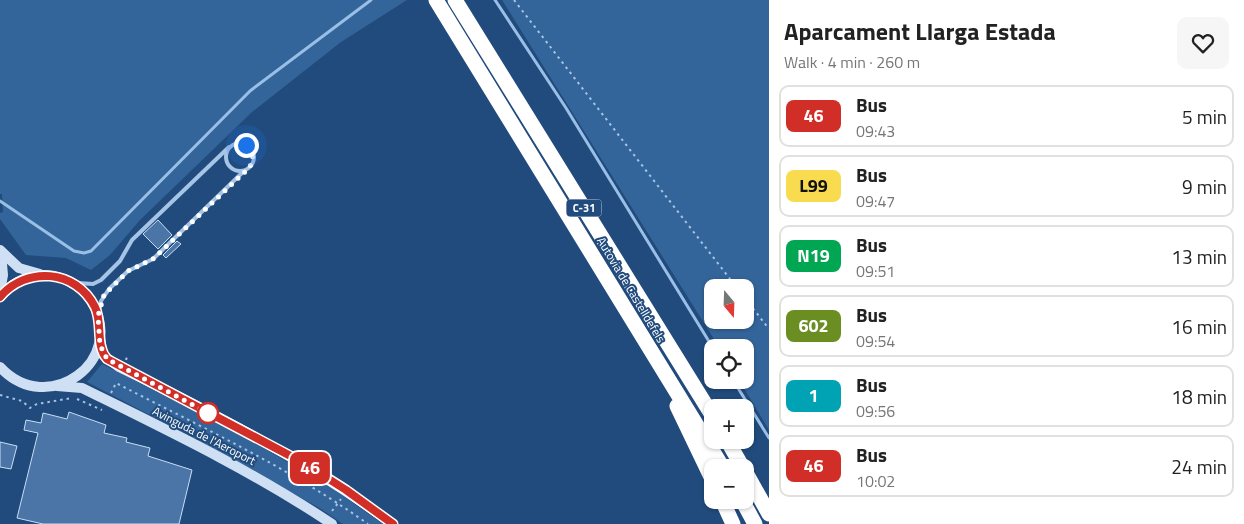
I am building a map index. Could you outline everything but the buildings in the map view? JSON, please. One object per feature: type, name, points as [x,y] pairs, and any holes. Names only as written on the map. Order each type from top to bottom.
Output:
[{"type":"highway","name":"Autovia de Castelldefels","points":[[436,0],[718,459]]},
{"type":"highway","name":"Autovia de Castelldefels","points":[[456,0],[704,402]]},
{"type":"highway","points":[[652,353],[704,462]]},
{"type":"highway","points":[[754,487],[769,514]]},
{"type":"highway","points":[[726,509],[733,524]]},
{"type":"highway","points":[[747,509],[755,524]]},
{"type":"street","points":[[1,252],[19,268],[62,278],[71,282],[89,297],[98,316],[100,338],[97,350],[86,369],[68,382],[57,386]]},
{"type":"street","points":[[0,291],[3,275],[1,252]]},
{"type":"street","points":[[0,297],[12,285],[23,279],[43,275]]},
{"type":"street","name":"Avinguda de l'Aeroport","points":[[100,338],[103,355],[119,367],[254,436],[346,490],[393,524]]},
{"type":"street","name":"Avinguda de l'Aeroport","points":[[0,366],[14,379],[36,387],[82,388],[237,467],[282,492],[329,522]]},
{"type":"lane","points":[[71,282],[88,285],[101,280],[120,261],[132,240],[230,148],[240,143],[252,150],[253,162],[153,259],[128,271],[109,288],[102,301],[98,316]]},
{"type":"lane","points":[[230,148],[226,156],[228,165],[236,171],[245,170]]},
{"type":"path","points":[[514,0],[730,279]]},
{"type":"path","points":[[754,310],[769,329]]},
{"type":"path","points":[[110,395],[116,383],[295,475],[368,524]]},
{"type":"path","points":[[0,395],[22,402],[30,408],[37,404],[74,398],[101,410],[103,408]]},
{"type":"path","points":[[329,522],[346,490]]},
{"type":"shaded area","points":[[0,0],[407,0],[341,42],[252,112],[140,220],[110,255],[91,270],[66,258],[26,255],[0,219],[0,213],[3,212],[2,194],[0,194]]},
{"type":"shaded area","points":[[502,0],[769,0],[769,430],[754,405],[754,399],[750,399],[744,389],[754,389],[754,339],[714,339],[708,329],[754,329],[754,279],[704,279],[704,323]]},
{"type":"shaded area","points":[[102,364],[240,434],[336,491],[383,524],[343,524],[321,509],[226,455],[87,382]]},
{"type":"waterway","points":[[0,201],[74,251],[84,253],[91,251],[250,91],[371,0]]},
{"type":"waterway","points":[[495,0],[566,108],[707,339]]},
{"type":"waterway","points":[[739,389],[769,438]]},
{"type":"bus line","name":"46","points":[[0,297],[12,285],[33,276],[52,276],[71,282],[89,297],[94,306],[100,327],[101,350],[107,359],[302,462],[346,490],[393,524]]},
{"type":"route","points":[[208,413],[107,359],[103,355],[100,345],[99,308],[109,288],[128,271],[153,259],[250,167],[254,157],[252,150],[246,145]]}]
